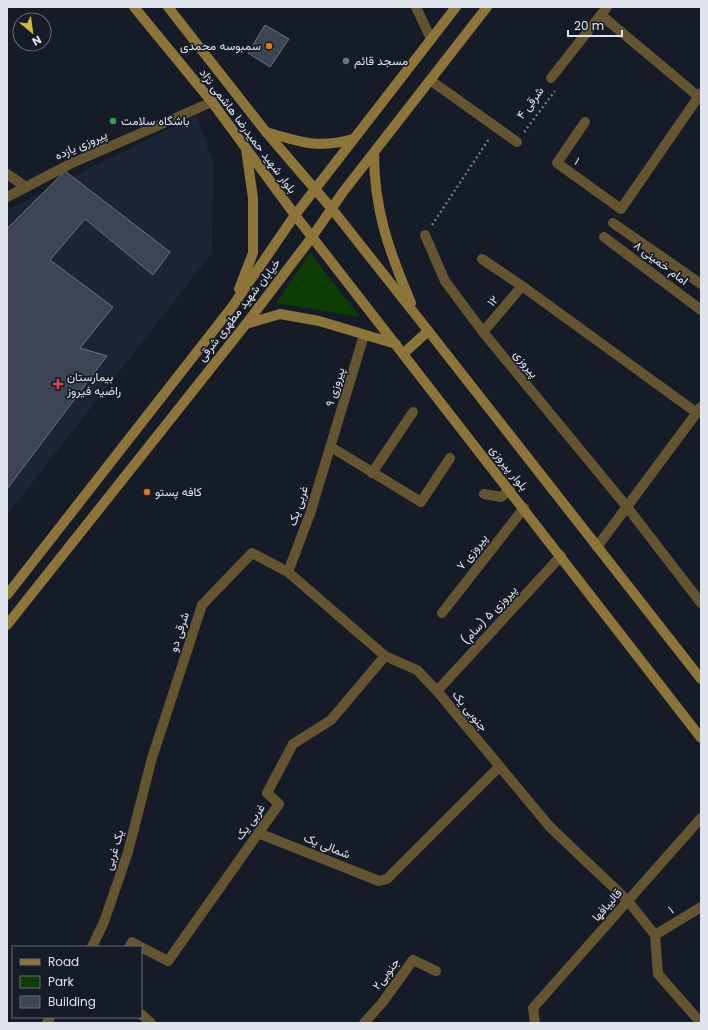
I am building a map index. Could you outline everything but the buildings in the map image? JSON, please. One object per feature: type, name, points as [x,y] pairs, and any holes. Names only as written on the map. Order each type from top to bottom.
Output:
[{"type":"main road","name":"بلوار شهید حمیدرضا هاشمی نژاد","points":[[134,7],[212,102],[295,215]]},
{"type":"main road","name":"بلوار شهید حمیدرضا هاشمی نژاد","points":[[168,7],[266,132],[332,209]]},
{"type":"main road","name":"خیابان شهید مطهری شرقی","points":[[7,595],[232,307],[295,215],[456,7]]},
{"type":"main road","name":"خیابان شهید مطهری شرقی","points":[[7,625],[246,324],[374,152],[487,7]]},
{"type":"main road","points":[[266,132],[306,144],[339,144],[353,140]]},
{"type":"main road","points":[[232,307],[253,253],[253,198],[246,147]]},
{"type":"main road","points":[[374,152],[374,177],[380,216],[390,253],[415,314]]},
{"type":"main road","name":"بلوار پیروزی","points":[[332,209],[701,679]]},
{"type":"main road","name":"بلوار پیروزی","points":[[295,215],[404,353],[701,738]]},
{"type":"main road","points":[[246,324],[280,314],[319,321],[396,344]]},
{"type":"main road","points":[[404,353],[428,331]]},
{"type":"street","points":[[416,7],[431,39]]},
{"type":"street","points":[[604,11],[700,95]]},
{"type":"street","name":"شرقی ۴","points":[[551,78],[604,11]]},
{"type":"street","points":[[430,80],[517,142]]},
{"type":"street","name":"۱","points":[[585,122],[557,163],[622,210],[700,95]]},
{"type":"street","name":"پیروزی یازده","points":[[7,197],[70,164],[212,102]]},
{"type":"street","points":[[7,174],[26,186]]},
{"type":"street","points":[[614,222],[701,284]]},
{"type":"street","name":"پیروزی","points":[[425,235],[445,281],[483,332],[627,507],[701,603]]},
{"type":"street","name":"امام خمینی ۸","points":[[604,237],[701,310]]},
{"type":"street","points":[[482,259],[699,410],[597,547]]},
{"type":"street","name":"۱۲","points":[[483,332],[522,286]]},
{"type":"street","name":"پیروزی ۹","points":[[331,447],[364,335]]},
{"type":"street","points":[[372,473],[413,412]]},
{"type":"street","points":[[331,447],[421,502],[450,458]]},
{"type":"street","name":"غربی یک","points":[[288,572],[310,514],[314,496],[331,447]]},
{"type":"street","points":[[484,494],[501,497],[510,490]]},
{"type":"street","name":"پیروزی ۷","points":[[442,613],[524,508]]},
{"type":"street","name":"شرقی دو","points":[[152,758],[202,605],[252,553],[272,563]]},
{"type":"street","name":"پیروزی ۵ (سام)","points":[[437,691],[561,556]]},
{"type":"street","name":"جنوبی یک","points":[[272,563],[288,572],[385,656],[417,670],[437,691],[550,827],[628,901],[655,935]]},
{"type":"street","name":"غربی یک","points":[[142,948],[168,961],[279,804],[267,793],[294,744],[331,720],[385,656]]},
{"type":"street","name":"یک غربی","points":[[92,946],[104,922],[128,852],[152,758]]},
{"type":"street","name":"شمالی یک","points":[[258,833],[379,881],[387,879],[499,767]]},
{"type":"street","name":"قالیبافها","points":[[535,1023],[533,1008],[701,818]]},
{"type":"street","name":"۱","points":[[655,935],[701,907]]},
{"type":"street","points":[[655,935],[658,974],[701,1023]]},
{"type":"street","points":[[130,946],[132,942],[139,946]]},
{"type":"street","name":"جنوبی۲","points":[[364,1023],[382,1003],[413,960],[436,971]]},
{"type":"street","points":[[142,1015],[151,1023]]},
{"type":"path","name":"شرقی ۴","points":[[517,142],[560,85],[551,78]]},
{"type":"path","points":[[425,235],[496,127]]},
{"type":"shaded area","name":"بیمارستان راضیه فیروز","points":[[196,115],[213,163],[212,253],[7,515],[7,210]]},
{"type":"green space","points":[[310,253],[360,317],[276,303]]},
{"type":"place","name":"سمبوسه محمدی","points":[[269,46]]},
{"type":"place","name":"مسجد قائم","points":[[346,61]]},
{"type":"place","name":"باشگاه سلامت","points":[[113,121]]},
{"type":"place","name":"بیمارستان راضیه فیروز","points":[[58,384]]},
{"type":"place","name":"کافه پستو","points":[[147,492]]}]
